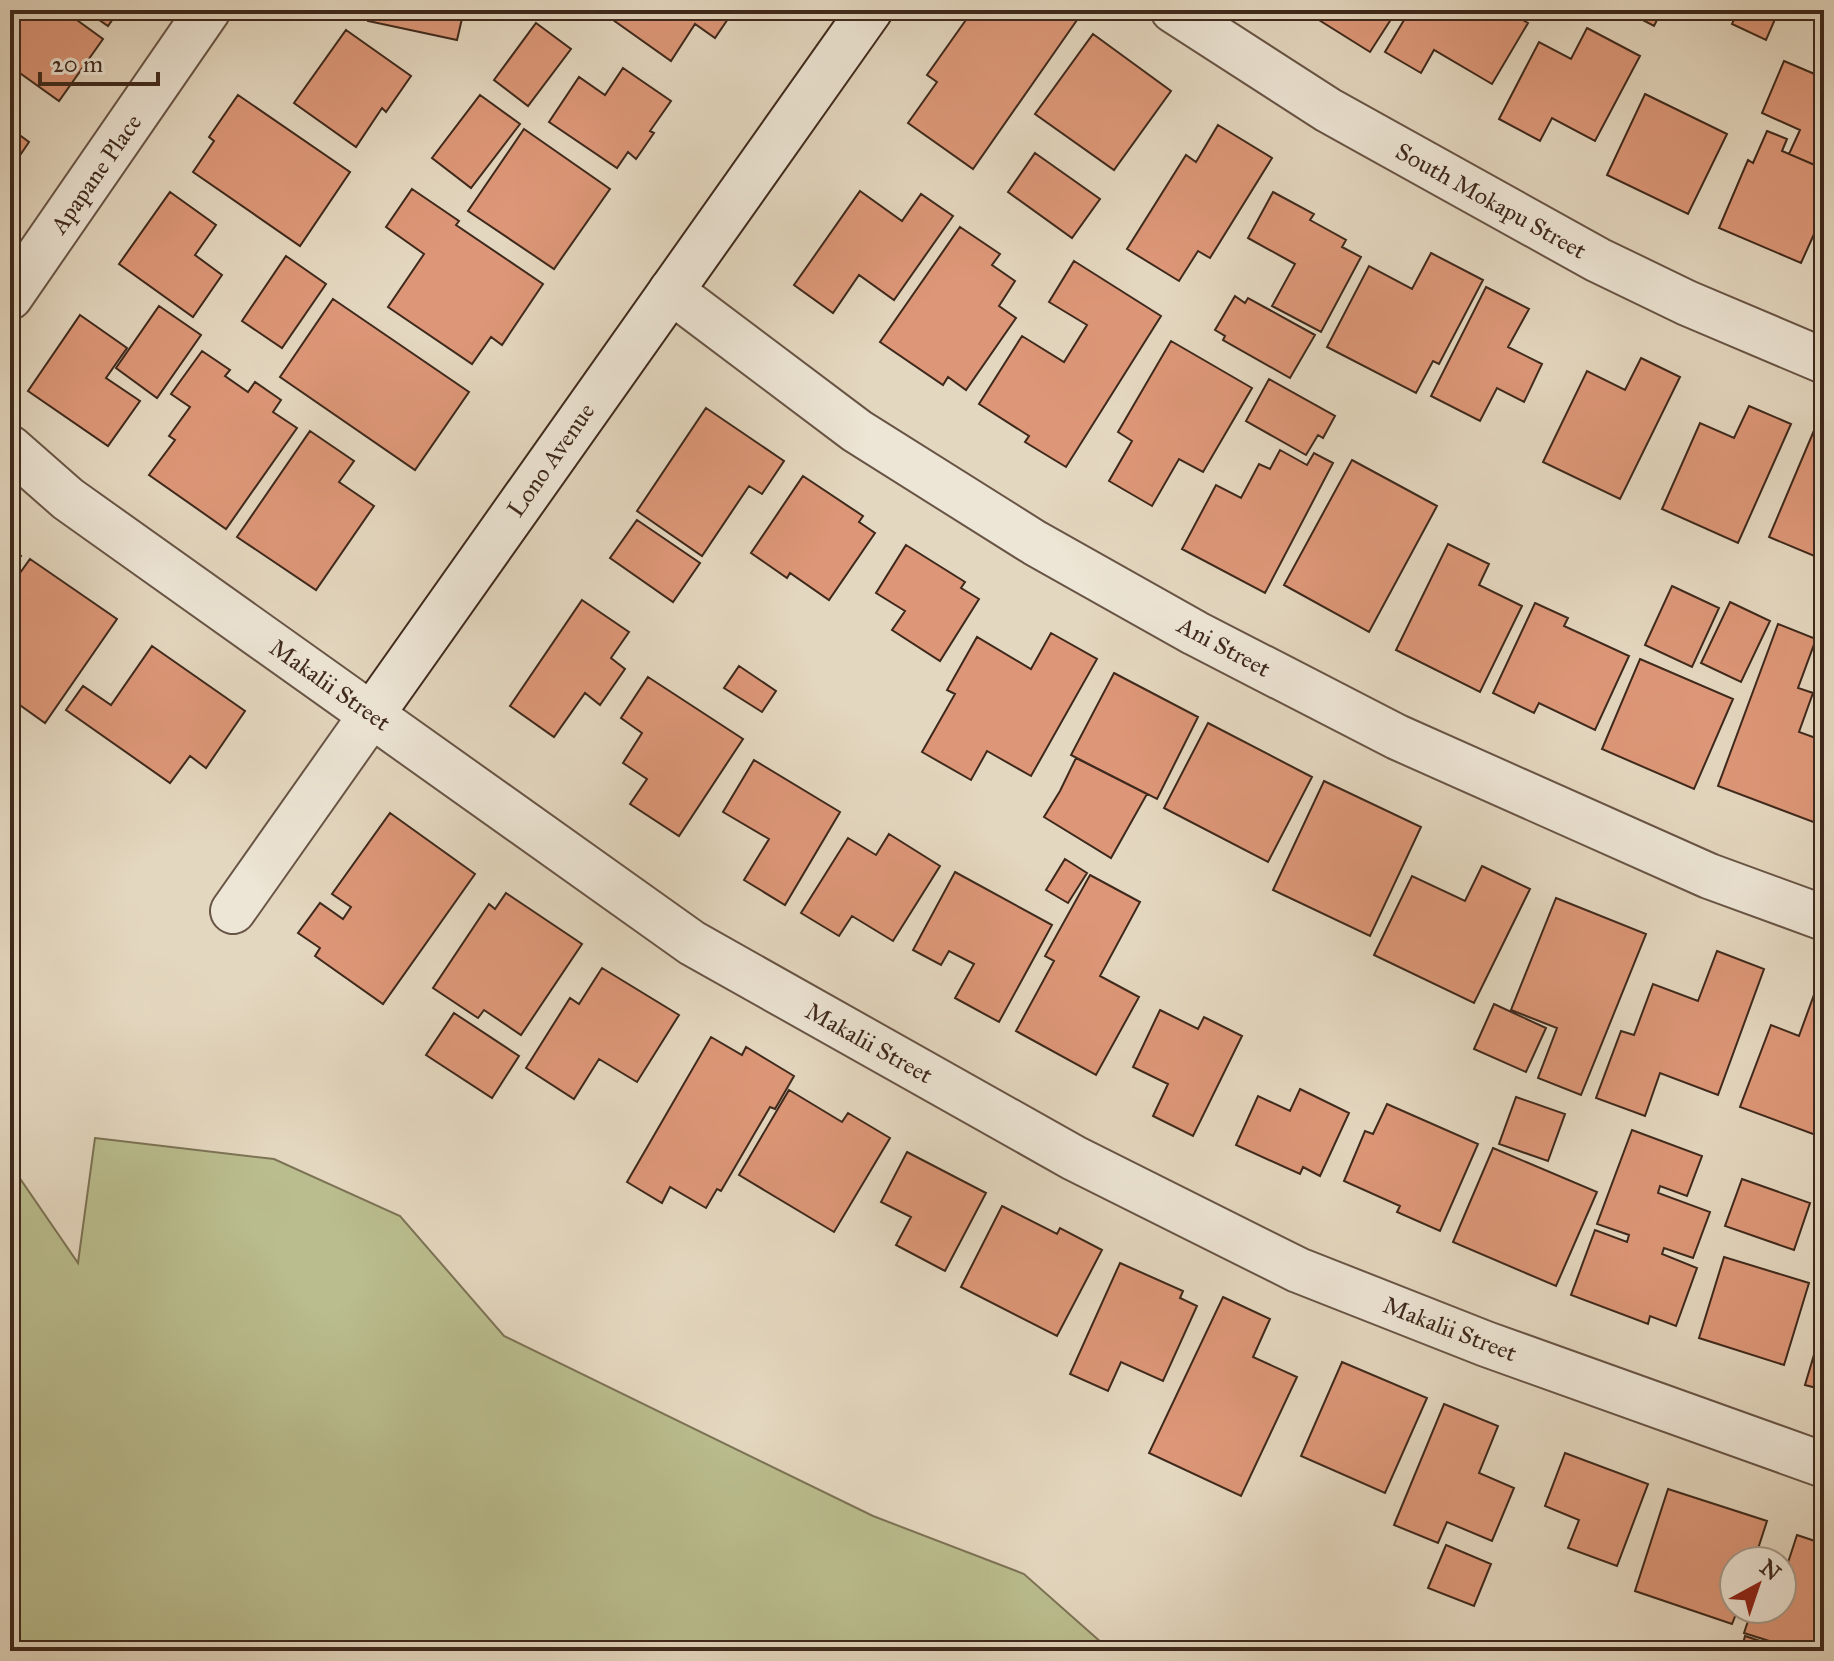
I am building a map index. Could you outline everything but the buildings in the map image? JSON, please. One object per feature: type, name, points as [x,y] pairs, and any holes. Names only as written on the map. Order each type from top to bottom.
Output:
[{"type":"street","name":"Apapane Place","points":[[10,297],[208,10]]},
{"type":"street","name":"Lono Avenue","points":[[233,911],[870,10]]},
{"type":"street","name":"South Mokapu Street","points":[[1173,10],[1328,110],[1598,260],[1687,303],[1824,361]]},
{"type":"street","name":"Ani Street","points":[[671,291],[857,431],[1035,543],[1195,633],[1397,737],[1709,876],[1824,918]]},
{"type":"street","name":"Makalii Street","points":[[10,448],[68,499],[692,943],[1074,1158],[1298,1270],[1486,1344],[1824,1465]]},
{"type":"green space","points":[[95,1138],[274,1159],[400,1216],[504,1336],[873,1516],[1024,1574],[1111,1651],[10,1651],[10,1164],[78,1263]]}]
